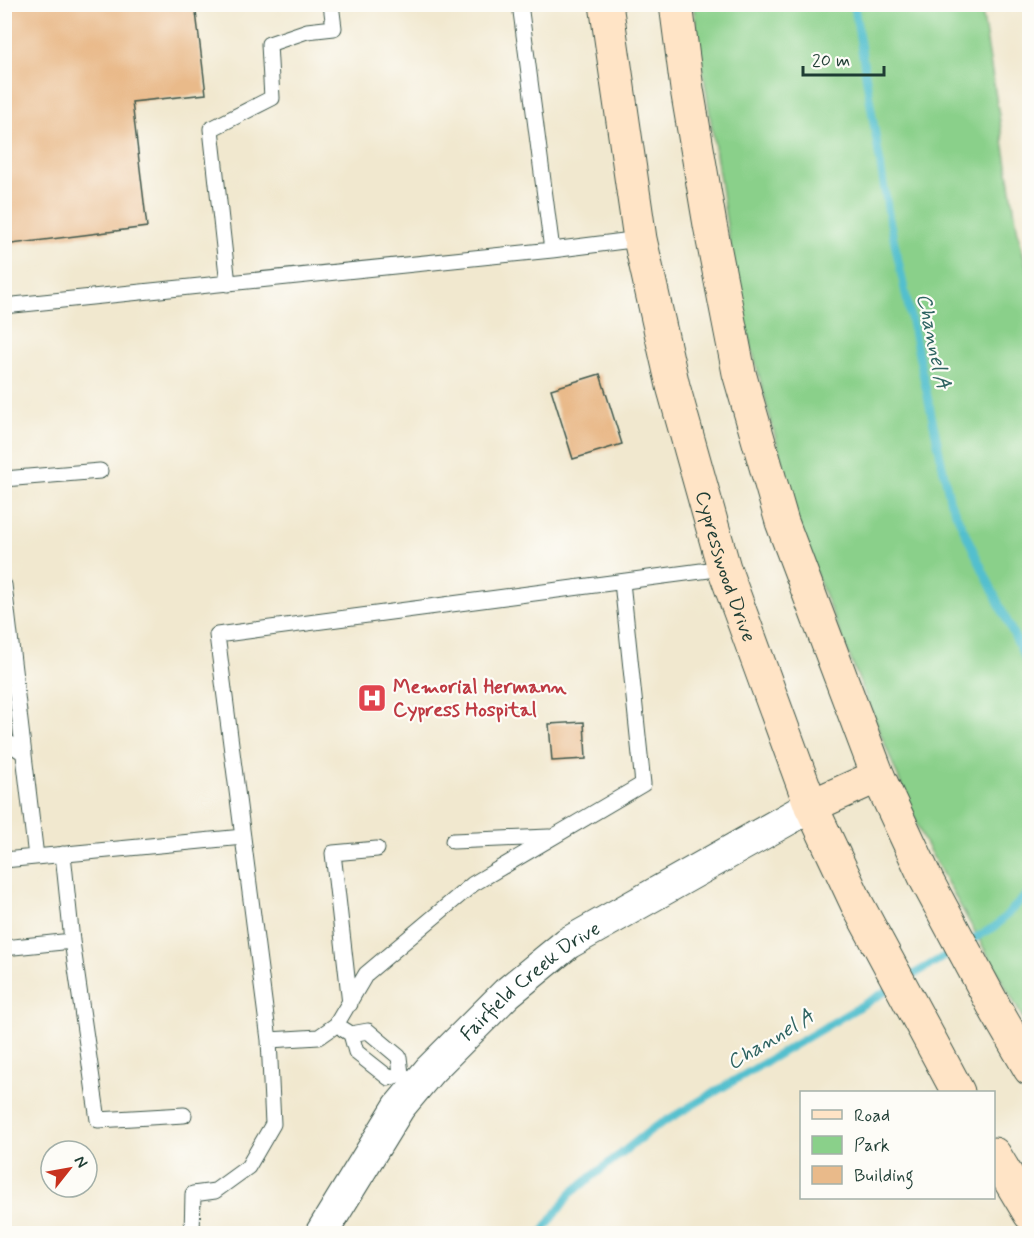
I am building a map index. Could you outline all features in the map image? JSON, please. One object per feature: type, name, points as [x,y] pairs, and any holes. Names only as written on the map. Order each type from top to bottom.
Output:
[{"type":"main road","name":"Cypresswood Drive","points":[[606,4],[640,239],[673,386],[724,568],[811,806],[857,904],[957,1091]]},
{"type":"main road","points":[[676,4],[687,89],[710,225],[740,373],[782,522],[878,776],[927,881],[1029,1069]]},
{"type":"main road","points":[[811,806],[878,776]]},
{"type":"main road","points":[[995,1157],[1029,1214]]},
{"type":"street","name":"Fairfield Creek Drive","points":[[321,1233],[399,1107],[409,1079],[462,1037],[507,993],[568,943],[811,806]]},
{"type":"lane","points":[[228,284],[210,129],[272,98],[269,44],[307,31],[334,28],[331,4]]},
{"type":"lane","points":[[520,4],[552,250]]},
{"type":"lane","points":[[4,306],[640,239]]},
{"type":"lane","points":[[4,479],[100,471]]},
{"type":"lane","points":[[192,1233],[193,1194],[215,1191],[248,1167],[273,1124],[268,1040],[217,635],[724,568]]},
{"type":"lane","points":[[268,1040],[319,1037],[336,1024],[366,974],[473,884],[643,784],[622,582]]},
{"type":"lane","points":[[4,585],[36,857]]},
{"type":"lane","points":[[4,740],[24,753]]},
{"type":"lane","points":[[4,860],[243,837]]},
{"type":"lane","points":[[453,841],[552,837]]},
{"type":"lane","points":[[350,1004],[333,854],[377,849]]},
{"type":"lane","points":[[63,854],[72,941],[98,1120],[184,1115]]},
{"type":"lane","points":[[4,948],[72,941]]},
{"type":"lane","points":[[336,1024],[351,1034],[356,1052],[389,1078],[409,1079],[399,1057],[368,1031],[351,1034]]},
{"type":"green space","points":[[693,5],[981,5],[1018,233],[1030,281],[1029,1029],[923,839],[803,541],[738,297]]},
{"type":"building","points":[[4,4],[195,4],[206,94],[132,102],[147,227],[4,245]]},
{"type":"building","points":[[600,374],[622,444],[573,459],[551,389]]},
{"type":"building","points":[[4,681],[10,713],[4,713]]},
{"type":"building","points":[[584,722],[586,759],[552,761],[549,724]]},
{"type":"waterway","name":"Channel A","points":[[854,4],[889,217],[950,501],[1030,669]]},
{"type":"waterway","name":"Channel A","points":[[968,942],[996,926],[1030,891]]},
{"type":"waterway","name":"Channel A","points":[[904,980],[957,949]]},
{"type":"waterway","name":"Channel A","points":[[541,1234],[570,1194],[652,1129],[893,987]]},
{"type":"place","name":"Memorial Hermann Cypress Hospital","points":[[372,698]]}]
